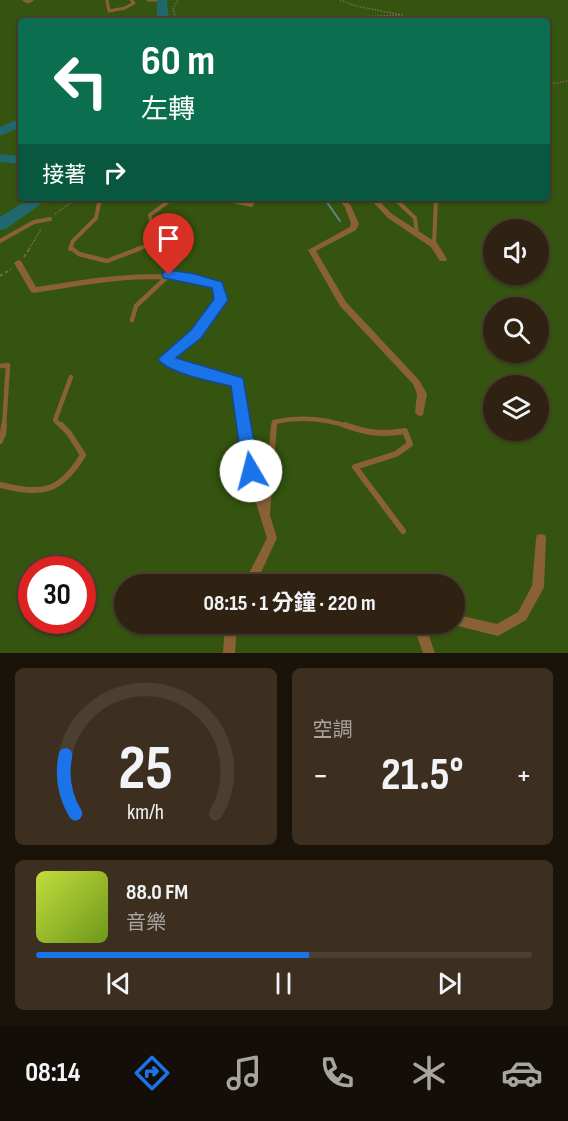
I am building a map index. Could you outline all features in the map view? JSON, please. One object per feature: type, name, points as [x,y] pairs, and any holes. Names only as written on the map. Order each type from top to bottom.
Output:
[{"type":"street","points":[[342,201],[348,206],[355,224],[353,228],[312,250],[343,304],[416,382],[422,394],[420,412]]},
{"type":"street","points":[[375,201],[390,216],[434,245],[443,259]]},
{"type":"street","points":[[18,263],[34,290],[138,275],[195,278],[218,285],[221,300],[196,334],[165,359],[184,368],[238,382],[251,471],[272,538],[254,574]]},
{"type":"street","points":[[465,622],[498,630],[522,616],[538,587],[541,539]]},
{"type":"street","points":[[229,653],[230,634]]},
{"type":"street","points":[[424,634],[429,653]]},
{"type":"lane","points":[[24,0],[28,2],[32,0]]},
{"type":"lane","points":[[106,0],[109,11],[115,11],[134,3],[131,0]]},
{"type":"lane","points":[[149,0],[156,0]]},
{"type":"lane","points":[[99,201],[96,218],[74,241],[70,249],[107,261],[153,243],[150,215],[169,201]]},
{"type":"lane","points":[[233,201],[250,205],[253,201]]},
{"type":"lane","points":[[398,201],[415,215],[420,226],[417,234]]},
{"type":"lane","points":[[434,245],[436,201]]},
{"type":"lane","points":[[0,241],[34,222],[50,219]]},
{"type":"lane","points":[[132,320],[136,306],[169,275]]},
{"type":"lane","points":[[0,366],[8,364],[0,441]]},
{"type":"lane","points":[[0,485],[42,489],[59,484],[70,477],[83,454],[69,433],[55,420],[71,377]]},
{"type":"lane","points":[[267,522],[274,422],[294,417],[333,421],[367,434],[384,435],[405,431],[410,444],[396,454],[355,467],[403,531]]},
{"type":"path","points":[[176,18],[173,9],[178,0]]},
{"type":"path","points":[[340,0],[356,6],[402,15],[393,18],[369,15],[358,18]]},
{"type":"path","points":[[550,84],[568,81]]},
{"type":"path","points":[[0,276],[18,263],[36,240],[42,227],[73,201]]},
{"type":"green space","points":[[0,0],[568,0],[568,653],[0,653]]},
{"type":"waterway","points":[[162,0],[163,18]]},
{"type":"waterway","points":[[0,132],[18,123]]},
{"type":"waterway","points":[[0,158],[18,160]]},
{"type":"waterway","points":[[0,225],[36,201]]},
{"type":"waterway","points":[[326,201],[340,221]]},
{"type":"route","points":[[169,275],[195,278],[218,285],[221,300],[196,334],[165,359],[184,368],[238,382],[251,471]]}]
